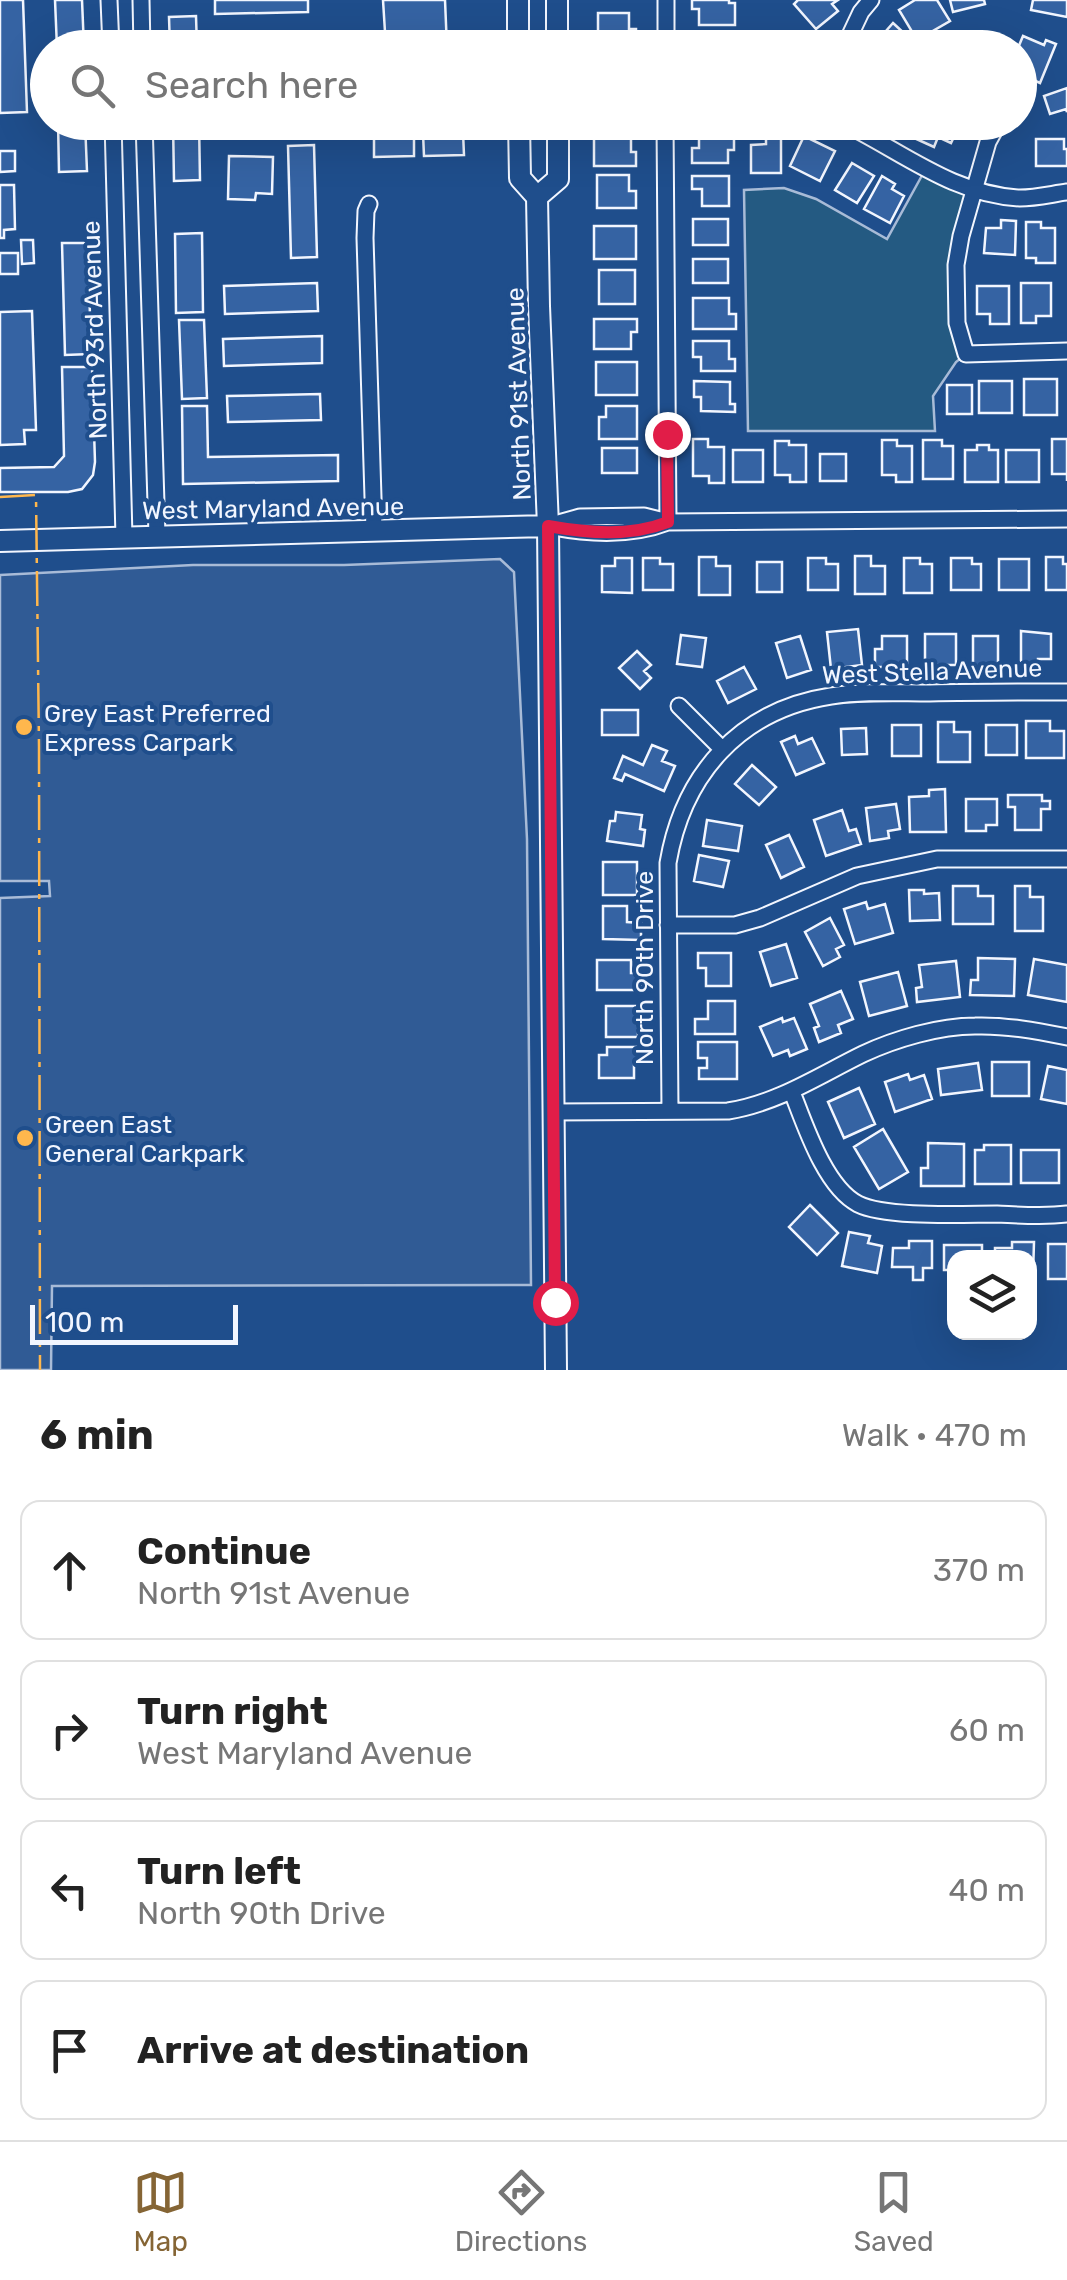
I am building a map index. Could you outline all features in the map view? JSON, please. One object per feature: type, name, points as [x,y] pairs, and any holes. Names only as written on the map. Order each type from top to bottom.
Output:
[{"type":"main road","points":[[518,0],[518,30]]},
{"type":"main road","points":[[557,0],[557,30]]},
{"type":"main road","name":"North 91st Avenue","points":[[519,140],[520,178],[538,197],[548,526],[556,1370]]},
{"type":"main road","name":"North 91st Avenue","points":[[538,197],[558,179],[558,140]]},
{"type":"main road","name":"West Maryland Avenue","points":[[0,541],[548,526]]},
{"type":"street","points":[[109,0],[110,30]]},
{"type":"street","points":[[140,0],[141,30]]},
{"type":"street","points":[[666,0],[666,30]]},
{"type":"street","points":[[852,30],[872,0]]},
{"type":"street","name":"North 93rd Avenue","points":[[113,140],[124,536]]},
{"type":"street","points":[[145,140],[157,536]]},
{"type":"street","points":[[665,140],[668,522]]},
{"type":"street","points":[[872,140],[925,170],[974,190],[1022,198],[1067,192]]},
{"type":"street","points":[[989,140],[956,264],[957,324],[966,354],[1067,351]]},
{"type":"street","points":[[370,204],[365,238],[374,530]]},
{"type":"street","name":"West Maryland Avenue","points":[[548,526],[579,532],[650,529],[668,522],[1067,520]]},
{"type":"street","name":"West Stella Avenue","points":[[745,730],[787,708],[830,696],[1067,692]]},
{"type":"street","points":[[679,706],[722,749]]},
{"type":"street","name":"North 90th Drive","points":[[670,1111],[668,863],[676,826],[696,783],[722,749],[745,730]]},
{"type":"street","points":[[668,925],[735,926],[857,876],[936,858],[1067,859]]},
{"type":"street","points":[[553,1112],[743,1108],[792,1092],[866,1053],[934,1031],[974,1026],[1067,1037]]},
{"type":"street","points":[[792,1092],[832,1180],[857,1204],[910,1213],[1067,1214]]},
{"type":"shaded area","points":[[925,170],[974,191],[956,265],[966,354],[933,396],[935,431],[748,431],[744,190],[784,188],[816,199],[887,239]]},
{"type":"shaded area","points":[[500,559],[514,572],[527,839],[531,1285],[52,1286],[51,1370],[0,1370],[0,898],[50,896],[49,881],[0,881],[0,575],[193,565]]},
{"type":"building","points":[[0,0],[23,0],[27,112],[0,113]]},
{"type":"building","points":[[55,0],[82,0],[83,30],[56,30]]},
{"type":"building","points":[[215,0],[308,0],[308,12],[215,14]]},
{"type":"building","points":[[383,0],[445,0],[446,30],[385,30]]},
{"type":"building","points":[[692,0],[735,3],[735,25],[699,25],[699,9],[692,9]]},
{"type":"building","points":[[798,0],[838,0],[832,4],[838,11],[816,29],[794,4]]},
{"type":"building","points":[[915,0],[937,0],[950,21],[934,30],[911,30],[899,10]]},
{"type":"building","points":[[950,0],[984,0],[985,4],[953,12]]},
{"type":"building","points":[[1033,0],[1067,0],[1067,17],[1031,10]]},
{"type":"building","points":[[598,13],[629,13],[629,29],[636,29],[636,30],[598,30]]},
{"type":"building","points":[[196,16],[196,30],[169,30],[169,17]]},
{"type":"building","points":[[1046,40],[1056,44],[1040,83],[1037,42],[1044,45]]},
{"type":"building","points":[[1067,88],[1067,112],[1066,109],[1050,114],[1044,96]]},
{"type":"building","points":[[1037,139],[1064,139],[1067,166],[1036,166]]},
{"type":"building","points":[[58,140],[86,140],[87,171],[59,172]]},
{"type":"building","points":[[173,140],[199,140],[200,180],[174,181]]},
{"type":"building","points":[[374,140],[414,140],[414,156],[374,157]]},
{"type":"building","points":[[423,140],[463,140],[464,155],[424,156]]},
{"type":"building","points":[[594,140],[631,140],[636,166],[594,166]]},
{"type":"building","points":[[699,140],[734,140],[734,150],[728,150],[728,163],[692,163],[692,148],[699,148]]},
{"type":"building","points":[[766,140],[781,140],[781,173],[751,173],[751,145],[766,144]]},
{"type":"building","points":[[802,140],[812,140],[835,151],[820,181],[790,166]]},
{"type":"building","points":[[919,140],[937,140],[934,147]]},
{"type":"building","points":[[314,145],[317,257],[291,258],[288,146]]},
{"type":"building","points":[[0,151],[15,151],[15,171],[0,172]]},
{"type":"building","points":[[229,156],[273,157],[272,194],[256,193],[255,200],[228,199]]},
{"type":"building","points":[[852,163],[874,176],[857,203],[835,190]]},
{"type":"building","points":[[597,175],[629,175],[629,191],[636,191],[636,208],[597,208]]},
{"type":"building","points":[[692,176],[729,176],[729,206],[702,206],[702,189],[692,189]]},
{"type":"building","points":[[882,176],[904,196],[890,223],[864,209]]},
{"type":"building","points":[[0,185],[14,185],[15,229],[4,230],[4,238],[0,238]]},
{"type":"building","points":[[693,219],[728,219],[728,245],[693,245]]},
{"type":"building","points":[[1001,220],[1016,221],[1015,255],[984,253],[986,228],[1001,228]]},
{"type":"building","points":[[1026,222],[1041,222],[1041,228],[1055,228],[1055,263],[1036,263],[1036,258],[1026,258]]},
{"type":"building","points":[[594,226],[636,226],[636,259],[594,259]]},
{"type":"building","points":[[202,233],[203,312],[176,313],[175,234]]},
{"type":"building","points":[[21,240],[33,240],[34,263],[22,264]]},
{"type":"building","points":[[62,243],[88,243],[91,354],[65,355]]},
{"type":"building","points":[[0,253],[18,253],[18,274],[0,274]]},
{"type":"building","points":[[693,259],[728,259],[728,283],[693,283]]},
{"type":"building","points":[[599,270],[635,270],[635,304],[599,304]]},
{"type":"building","points":[[317,283],[318,311],[225,314],[224,286]]},
{"type":"building","points":[[1021,283],[1051,283],[1051,316],[1036,316],[1036,323],[1021,323]]},
{"type":"building","points":[[977,286],[1009,286],[1009,324],[990,324],[990,314],[977,314]]},
{"type":"building","points":[[693,298],[729,298],[729,314],[736,314],[736,329],[693,329]]},
{"type":"building","points":[[32,311],[36,430],[24,430],[25,444],[0,445],[0,312]]},
{"type":"building","points":[[594,319],[637,319],[637,332],[631,332],[631,349],[594,349]]},
{"type":"building","points":[[179,320],[204,320],[207,398],[182,399]]},
{"type":"building","points":[[322,336],[322,363],[224,366],[223,339]]},
{"type":"building","points":[[693,341],[729,341],[729,359],[735,359],[735,371],[701,371],[701,357],[693,357]]},
{"type":"building","points":[[596,362],[637,362],[637,395],[596,395]]},
{"type":"building","points":[[62,367],[92,367],[93,475],[82,489],[68,492],[0,492],[0,468],[54,467],[64,456]]},
{"type":"building","points":[[1024,379],[1057,379],[1057,415],[1024,415]]},
{"type":"building","points":[[694,381],[730,382],[730,404],[735,404],[735,412],[701,411],[701,397],[694,397]]},
{"type":"building","points":[[979,381],[1012,381],[1012,413],[979,413]]},
{"type":"building","points":[[947,385],[972,385],[972,414],[947,414]]},
{"type":"building","points":[[320,394],[321,420],[228,422],[227,396]]},
{"type":"building","points":[[182,406],[207,406],[208,457],[338,455],[338,481],[183,484]]},
{"type":"building","points":[[606,406],[637,406],[637,439],[599,439],[599,417],[606,417]]},
{"type":"building","points":[[693,439],[708,439],[708,447],[724,447],[724,483],[709,483],[709,476],[693,476]]},
{"type":"building","points":[[1052,439],[1067,439],[1067,474],[1052,474]]},
{"type":"building","points":[[882,440],[912,446],[912,482],[896,482],[896,475],[882,475]]},
{"type":"building","points":[[923,440],[942,440],[942,446],[953,446],[953,479],[923,479]]},
{"type":"building","points":[[775,441],[806,445],[806,482],[790,482],[790,475],[775,475]]},
{"type":"building","points":[[977,445],[998,450],[998,482],[965,482],[965,450],[977,450]]},
{"type":"building","points":[[602,448],[637,448],[637,473],[602,473]]},
{"type":"building","points":[[733,450],[763,450],[763,482],[733,482]]},
{"type":"building","points":[[1006,450],[1039,450],[1039,482],[1006,482]]},
{"type":"building","points":[[820,454],[846,454],[846,481],[820,481]]},
{"type":"building","points":[[855,556],[871,556],[871,566],[885,566],[885,594],[855,594]]},
{"type":"building","points":[[699,557],[716,557],[716,566],[730,566],[730,595],[699,595]]},
{"type":"building","points":[[1046,557],[1063,557],[1063,564],[1067,564],[1067,590],[1046,590]]},
{"type":"building","points":[[615,558],[632,558],[632,593],[602,592],[602,566],[615,566]]},
{"type":"building","points":[[643,558],[660,558],[660,564],[673,564],[673,590],[643,590]]},
{"type":"building","points":[[808,558],[826,558],[826,564],[838,564],[838,590],[808,590]]},
{"type":"building","points":[[904,558],[920,558],[920,564],[932,564],[932,593],[904,593]]},
{"type":"building","points":[[951,558],[972,558],[972,564],[981,564],[981,590],[951,590]]},
{"type":"building","points":[[999,559],[1029,559],[1029,590],[999,590]]},
{"type":"building","points":[[757,562],[782,562],[782,592],[757,592]]},
{"type":"building","points":[[858,629],[862,665],[831,669],[827,632]]},
{"type":"building","points":[[1021,631],[1051,634],[1051,659],[1038,659],[1038,667],[1021,667]]},
{"type":"building","points":[[925,634],[956,634],[956,665],[925,665]]},
{"type":"building","points":[[681,635],[706,638],[702,667],[677,664]]},
{"type":"building","points":[[800,636],[811,670],[787,678],[776,643]]},
{"type":"building","points":[[882,636],[907,636],[907,667],[875,667],[875,649],[882,649]]},
{"type":"building","points":[[973,636],[998,636],[998,666],[973,666]]},
{"type":"building","points":[[637,651],[651,665],[644,671],[651,678],[640,689],[619,668]]},
{"type":"building","points":[[744,667],[756,689],[728,703],[717,681]]},
{"type":"building","points":[[602,710],[638,710],[638,735],[602,735]]},
{"type":"building","points":[[1026,721],[1050,721],[1050,731],[1064,731],[1064,758],[1026,758]]},
{"type":"building","points":[[938,722],[954,722],[954,732],[970,732],[970,762],[938,762]]},
{"type":"building","points":[[892,725],[921,725],[921,756],[892,756]]},
{"type":"building","points":[[986,725],[1017,725],[1017,755],[986,755]]},
{"type":"building","points":[[866,728],[867,754],[842,755],[841,729]]},
{"type":"building","points":[[795,736],[798,744],[812,738],[824,763],[796,775],[781,742]]},
{"type":"building","points":[[652,745],[667,751],[662,761],[675,766],[664,791],[625,774],[622,781],[614,778],[623,756],[643,765]]},
{"type":"building","points":[[752,765],[776,787],[759,805],[735,784]]},
{"type":"building","points":[[945,789],[946,832],[910,832],[909,797],[929,796],[929,790]]},
{"type":"building","points":[[1008,795],[1042,795],[1042,801],[1050,801],[1050,809],[1041,809],[1041,830],[1015,830],[1015,807],[1008,807]]},
{"type":"building","points":[[966,799],[997,799],[997,825],[986,825],[986,831],[966,831]]},
{"type":"building","points":[[896,804],[900,829],[888,831],[889,838],[870,841],[866,808]]},
{"type":"building","points":[[842,810],[849,831],[856,829],[861,844],[826,856],[814,820]]},
{"type":"building","points":[[616,812],[642,815],[643,846],[607,841],[610,821],[615,821]]},
{"type":"building","points":[[707,820],[742,826],[738,851],[703,846]]},
{"type":"building","points":[[789,835],[804,867],[781,878],[766,845]]},
{"type":"building","points":[[699,855],[729,861],[723,887],[694,881]]},
{"type":"building","points":[[603,862],[637,862],[637,895],[603,895]]},
{"type":"building","points":[[953,886],[978,886],[978,896],[993,896],[993,924],[953,924]]},
{"type":"building","points":[[1015,886],[1030,886],[1030,897],[1043,897],[1043,931],[1015,931]]},
{"type":"building","points":[[909,890],[939,893],[940,920],[910,921]]},
{"type":"building","points":[[866,902],[868,909],[885,904],[893,933],[855,944],[844,909]]},
{"type":"building","points":[[603,906],[627,906],[627,922],[641,923],[641,940],[603,939]]},
{"type":"building","points":[[830,918],[844,945],[836,949],[840,957],[823,966],[805,932]]},
{"type":"building","points":[[786,944],[797,978],[771,986],[760,952]]},
{"type":"building","points":[[698,953],[731,953],[731,986],[706,986],[706,968],[698,968]]},
{"type":"building","points":[[978,958],[1015,959],[1014,996],[970,995],[971,980],[978,980]]},
{"type":"building","points":[[1034,959],[1067,965],[1067,1002],[1028,995]]},
{"type":"building","points":[[597,960],[631,960],[631,973],[641,973],[641,990],[597,990]]},
{"type":"building","points":[[956,961],[960,997],[917,1002],[916,988],[922,987],[919,965]]},
{"type":"building","points":[[898,972],[907,1006],[869,1016],[860,982]]},
{"type":"building","points":[[841,991],[853,1019],[838,1025],[841,1033],[819,1042],[814,1028],[819,1026],[810,1004]]},
{"type":"building","points":[[708,1001],[735,1001],[735,1034],[695,1034],[695,1019],[708,1019]]},
{"type":"building","points":[[606,1006],[638,1006],[638,1037],[606,1037]]},
{"type":"building","points":[[782,1018],[783,1022],[794,1018],[807,1049],[790,1056],[788,1050],[773,1056],[760,1027]]},
{"type":"building","points":[[698,1042],[737,1042],[737,1079],[699,1079],[699,1068],[707,1068],[707,1058],[698,1058]]},
{"type":"building","points":[[607,1047],[640,1047],[640,1064],[634,1064],[634,1078],[599,1078],[599,1055],[607,1055]]},
{"type":"building","points":[[992,1062],[1029,1062],[1029,1096],[992,1096]]},
{"type":"building","points":[[978,1063],[982,1090],[941,1095],[938,1069]]},
{"type":"building","points":[[1048,1066],[1067,1070],[1067,1104],[1041,1099]]},
{"type":"building","points":[[908,1074],[910,1080],[924,1075],[932,1099],[895,1112],[885,1082]]},
{"type":"building","points":[[859,1088],[875,1124],[844,1138],[828,1102]]},
{"type":"building","points":[[883,1129],[908,1172],[879,1189],[854,1147]]},
{"type":"building","points":[[928,1143],[964,1144],[964,1186],[921,1186],[921,1168],[928,1168]]},
{"type":"building","points":[[984,1145],[1011,1145],[1011,1184],[975,1184],[975,1150],[984,1150]]},
{"type":"building","points":[[1021,1150],[1059,1150],[1059,1183],[1021,1183]]},
{"type":"building","points":[[810,1205],[838,1233],[817,1255],[789,1227]]},
{"type":"building","points":[[849,1232],[870,1236],[868,1243],[882,1246],[877,1273],[842,1266]]},
{"type":"building","points":[[909,1241],[932,1241],[932,1268],[923,1268],[923,1280],[913,1280],[913,1267],[892,1267],[893,1248],[909,1248]]},
{"type":"building","points":[[1012,1242],[1034,1242],[1034,1250],[995,1250],[1012,1248]]},
{"type":"building","points":[[1048,1244],[1067,1244],[1067,1279],[1048,1279]]},
{"type":"building","points":[[944,1245],[982,1245],[982,1250],[947,1250],[944,1270]]},
{"type":"power","points":[[0,497],[36,495],[40,1370]]},
{"type":"place","name":"Grey East Preferred Express Carpark","points":[[24,727]]},
{"type":"place","name":"Green East General Carkpark","points":[[25,1138]]},
{"type":"route","points":[[555,1302],[548,526],[579,532],[627,531],[668,522],[667,434]]}]
